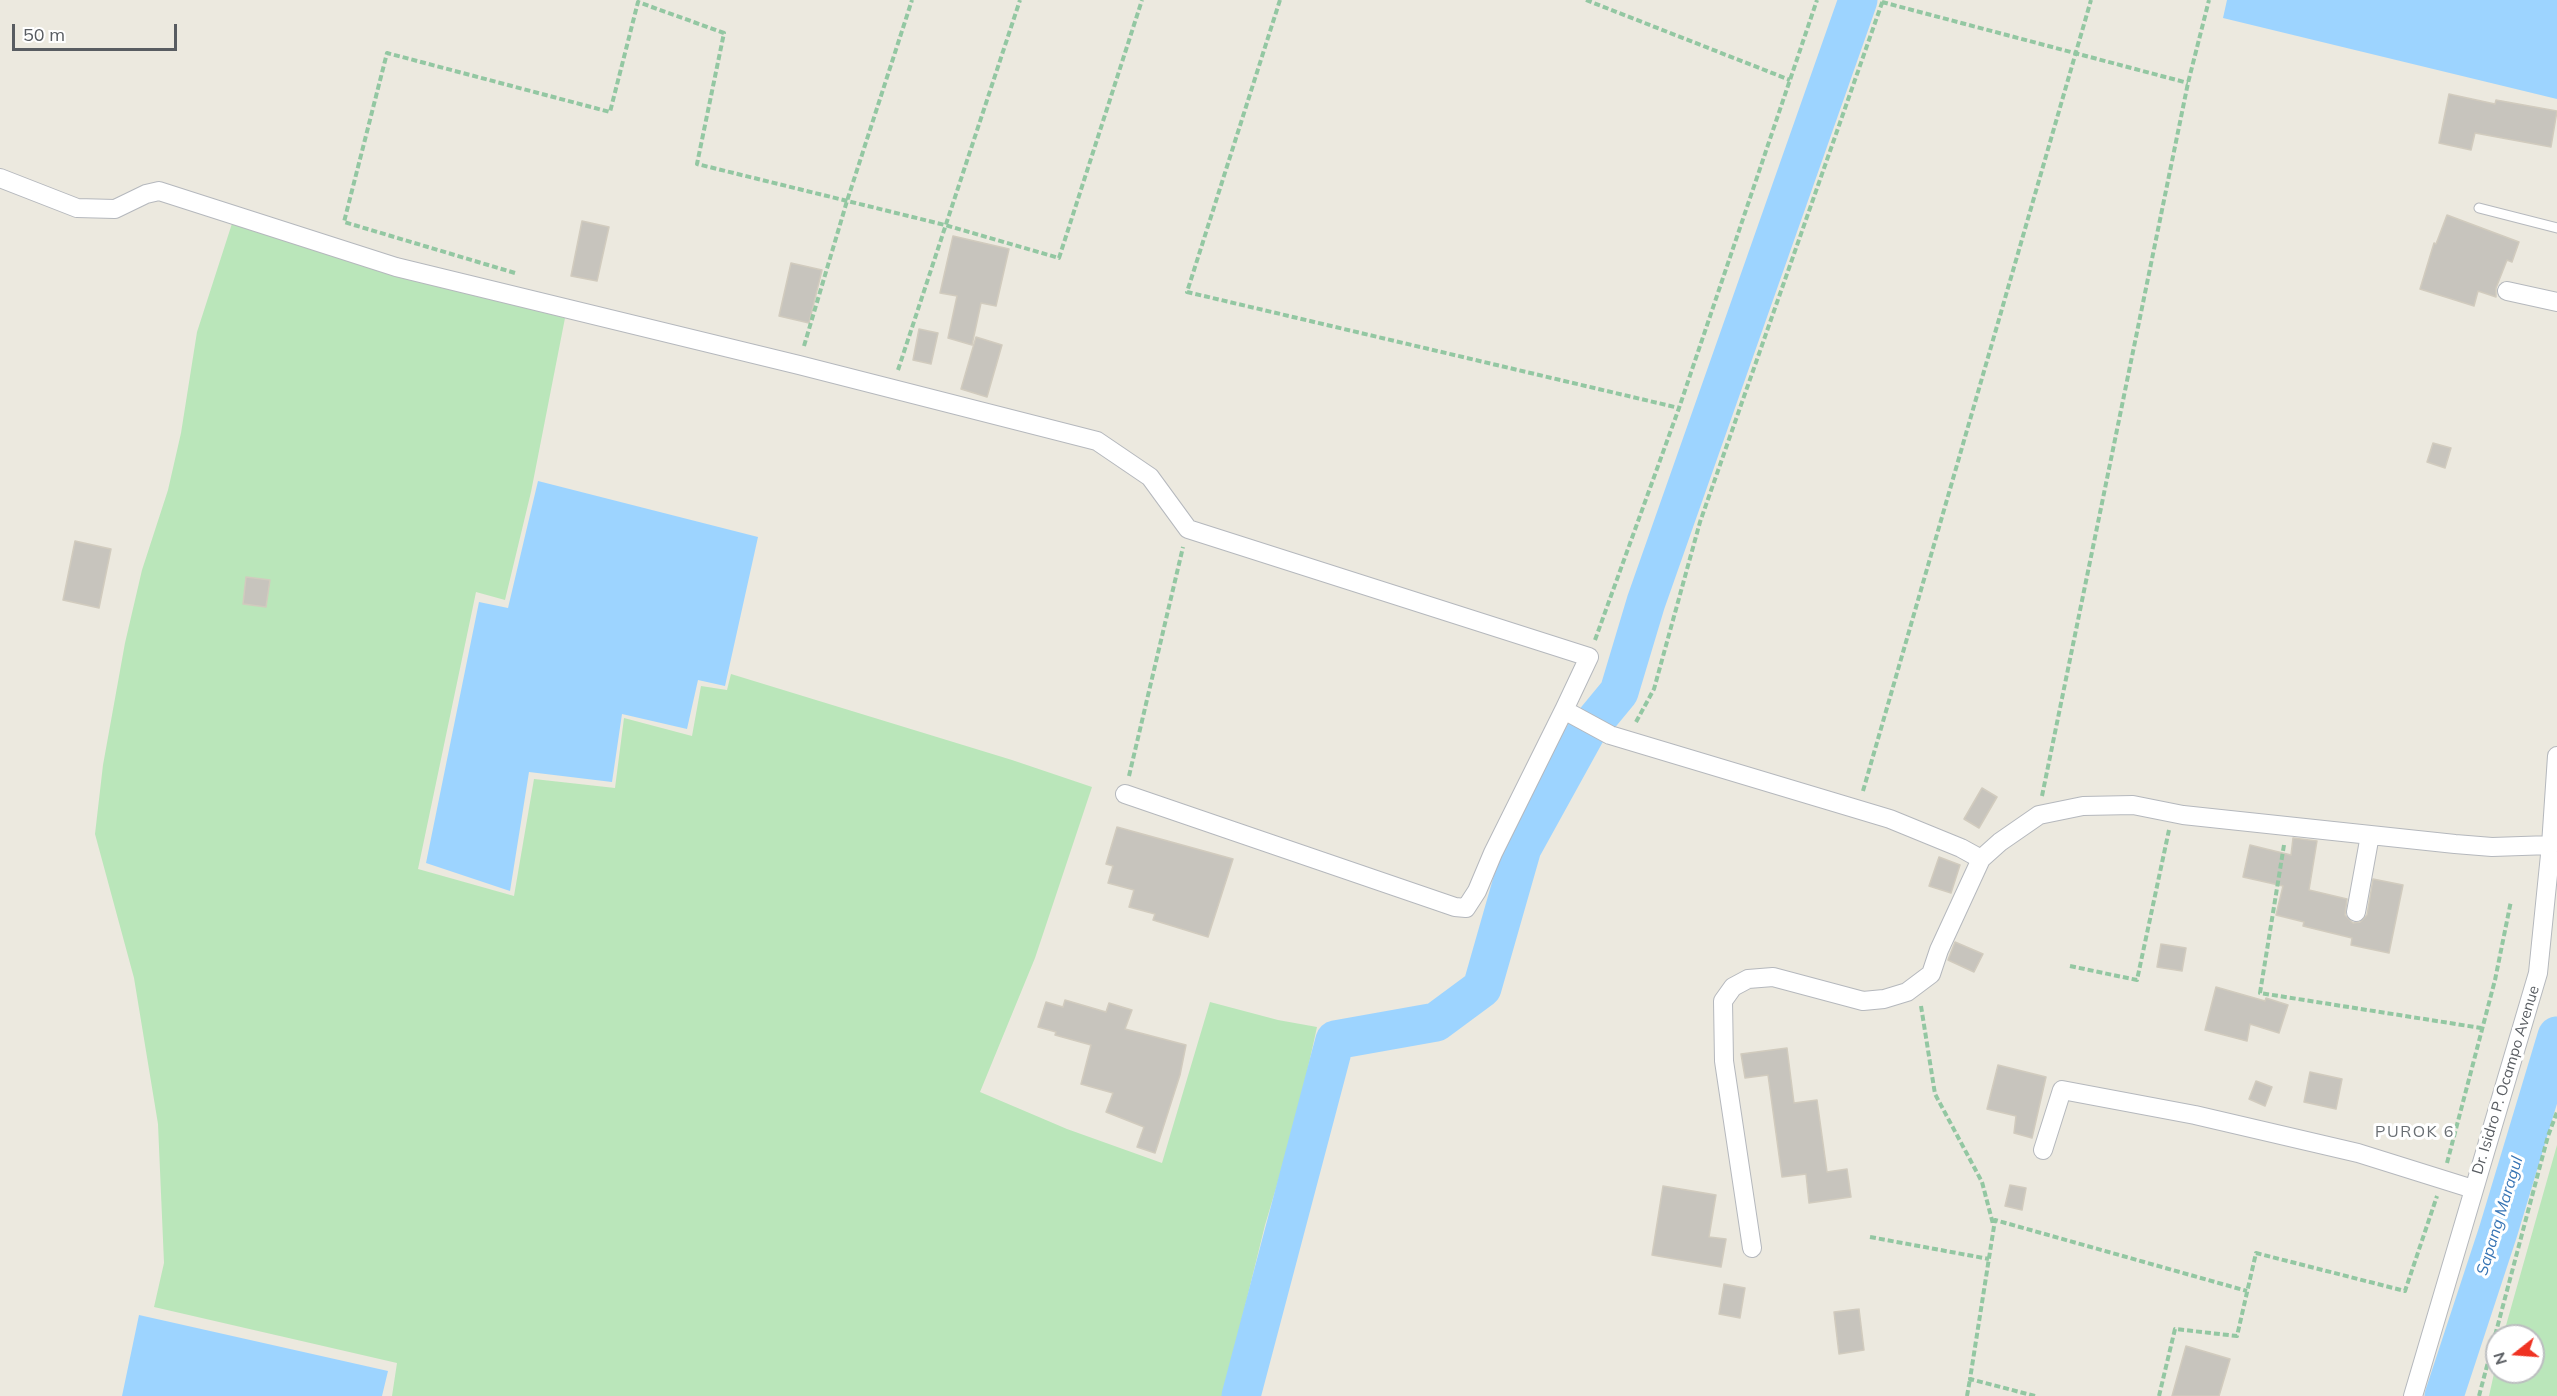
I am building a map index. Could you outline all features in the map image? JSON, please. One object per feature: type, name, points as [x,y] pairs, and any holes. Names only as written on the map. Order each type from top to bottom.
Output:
[{"type":"street","points":[[0,178],[77,208],[114,209],[159,190],[396,267],[799,365],[1097,441],[1150,477],[1188,529],[1589,657],[1569,713],[1498,842],[1477,891],[1466,908],[1455,907],[1125,794]]},
{"type":"street","points":[[2506,291],[2557,303]]},
{"type":"street","points":[[1569,713],[1618,737],[1911,827],[1961,848],[1981,860]]},
{"type":"street","name":"Dr. Isidro P. Ocampo Avenue","points":[[2413,1396],[2538,973],[2557,756]]},
{"type":"street","points":[[1752,1248],[1724,1061],[1723,1001],[1733,987],[1748,979],[1773,977],[1863,1001],[1884,999],[1906,992],[1931,974],[1939,950],[1981,860],[2000,842],[2038,814],[2083,806],[2133,805],[2172,813],[2287,827],[2492,847],[2551,845]]},
{"type":"street","points":[[2356,912],[2370,835]]},
{"type":"street","points":[[2043,1150],[2062,1089],[2195,1115],[2358,1153],[2473,1189]]},
{"type":"lane","points":[[2479,208],[2557,228]]},
{"type":"path","points":[[799,365],[847,201],[912,0]]},
{"type":"path","points":[[893,389],[1020,0]]},
{"type":"path","points":[[521,275],[344,222],[387,53],[610,112],[638,2],[724,33],[697,164],[945,225],[1059,258],[1142,0]]},
{"type":"path","points":[[1280,0],[1187,292],[1678,408]]},
{"type":"path","points":[[1586,0],[1790,80]]},
{"type":"path","points":[[1589,657],[1678,408],[1817,0]]},
{"type":"path","points":[[1858,809],[2091,0]]},
{"type":"path","points":[[2038,814],[2188,83],[2209,0]]},
{"type":"path","points":[[1618,737],[1654,689],[1700,522],[1883,1],[2188,83]]},
{"type":"path","points":[[1125,794],[1188,529]]},
{"type":"path","points":[[2070,966],[2137,980],[2172,813]]},
{"type":"path","points":[[2287,827],[2260,993],[2481,1028]]},
{"type":"path","points":[[1917,985],[1935,1094],[1982,1182],[1994,1228]]},
{"type":"path","points":[[2479,1396],[2548,1136],[2557,1112]]},
{"type":"path","points":[[1967,1396],[1995,1220],[2247,1292],[2237,1336],[2175,1329],[2159,1396]]},
{"type":"path","points":[[1870,1237],[1989,1259]]},
{"type":"path","points":[[1970,1379],[2035,1396]]},
{"type":"green space","points":[[237,208],[395,269],[565,318],[531,492],[505,600],[476,592],[418,869],[514,896],[534,779],[615,788],[624,718],[692,736],[701,686],[727,690],[731,674],[1012,760],[1092,787],[1035,958],[980,1092],[1067,1129],[1162,1163],[1210,1002],[1278,1020],[1317,1027],[1297,1118],[1265,1225],[1223,1396],[392,1396],[397,1363],[154,1307],[164,1263],[158,1124],[134,978],[95,834],[103,765],[125,643],[142,570],[168,490],[181,433],[197,332]]},
{"type":"green space","points":[[2557,1145],[2557,1396],[2489,1396],[2492,1384],[2545,1384],[2545,1324],[2506,1324]]},
{"type":"water","points":[[2227,0],[2557,0],[2557,99],[2223,18]]},
{"type":"water","points":[[538,481],[758,537],[725,686],[698,680],[687,729],[622,714],[612,782],[529,772],[510,891],[426,863],[479,602],[508,608]]},
{"type":"water","points":[[139,1315],[388,1371],[382,1396],[122,1396]]},
{"type":"building","points":[[2449,94],[2495,104],[2496,100],[2557,111],[2551,147],[2475,133],[2471,150],[2439,143]]},
{"type":"building","points":[[2447,215],[2519,242],[2512,262],[2507,260],[2496,288],[2496,297],[2478,291],[2474,306],[2420,289],[2434,243],[2436,244]]},
{"type":"building","points":[[582,221],[609,227],[597,281],[571,276]]},
{"type":"building","points":[[953,236],[1009,249],[996,306],[981,303],[972,345],[948,338],[957,296],[940,293]]},
{"type":"building","points":[[791,263],[822,270],[809,323],[779,316]]},
{"type":"building","points":[[919,329],[938,333],[931,364],[913,360]]},
{"type":"building","points":[[976,337],[1002,345],[987,397],[961,389]]},
{"type":"building","points":[[2433,443],[2451,448],[2445,468],[2427,462]]},
{"type":"building","points":[[75,541],[111,549],[99,608],[63,600]]},
{"type":"building","points":[[246,577],[270,580],[266,607],[243,604]]},
{"type":"building","points":[[1982,788],[1997,797],[1979,828],[1964,819]]},
{"type":"building","points":[[1117,827],[1233,859],[1208,937],[1153,920],[1155,914],[1129,907],[1134,890],[1108,883],[1113,866],[1106,864]]},
{"type":"building","points":[[2293,838],[2317,841],[2309,890],[2347,899],[2345,915],[2353,923],[2360,922],[2367,915],[2373,879],[2403,885],[2389,953],[2351,945],[2352,938],[2303,926],[2304,922],[2276,915],[2283,886],[2243,877],[2250,845],[2291,855]]},
{"type":"building","points":[[1939,857],[1960,865],[1951,893],[1929,886]]},
{"type":"building","points":[[1955,942],[1983,954],[1974,972],[1948,960]]},
{"type":"building","points":[[2161,944],[2186,948],[2182,971],[2157,967]]},
{"type":"building","points":[[2216,987],[2288,1005],[2279,1033],[2250,1024],[2247,1041],[2205,1030]]},
{"type":"building","points":[[1065,1000],[1106,1012],[1109,1003],[1132,1010],[1125,1029],[1186,1045],[1180,1075],[1155,1153],[1137,1147],[1144,1127],[1106,1112],[1113,1093],[1081,1084],[1091,1045],[1055,1035],[1056,1032],[1038,1027],[1046,1002],[1063,1007]]},
{"type":"building","points":[[1787,1048],[1794,1103],[1817,1100],[1827,1172],[1847,1169],[1851,1197],[1809,1203],[1806,1174],[1782,1177],[1768,1075],[1745,1078],[1741,1054]]},
{"type":"building","points":[[1998,1065],[2046,1077],[2032,1138],[2014,1133],[2016,1116],[1987,1109]]},
{"type":"building","points":[[2310,1072],[2342,1079],[2336,1109],[2304,1102]]},
{"type":"building","points":[[2256,1081],[2272,1087],[2265,1106],[2249,1099]]},
{"type":"building","points":[[2010,1185],[2026,1188],[2022,1210],[2005,1206]]},
{"type":"building","points":[[1663,1186],[1716,1195],[1709,1237],[1726,1239],[1721,1267],[1652,1255]]},
{"type":"building","points":[[1724,1284],[1745,1288],[1740,1318],[1719,1314]]},
{"type":"building","points":[[1859,1309],[1864,1350],[1839,1354],[1834,1312]]},
{"type":"building","points":[[2186,1346],[2230,1359],[2219,1396],[2172,1396]]},
{"type":"waterway","points":[[1241,1396],[1335,1040],[1436,1022],[1482,988],[1522,848],[1586,732],[1619,692],[1646,602],[1858,0]]},
{"type":"waterway","name":"Sapang Maragul","points":[[2444,1396],[2498,1232],[2557,1036]]},
{"type":"district","name":"PUROK 6","points":[[2415,1132]]}]
